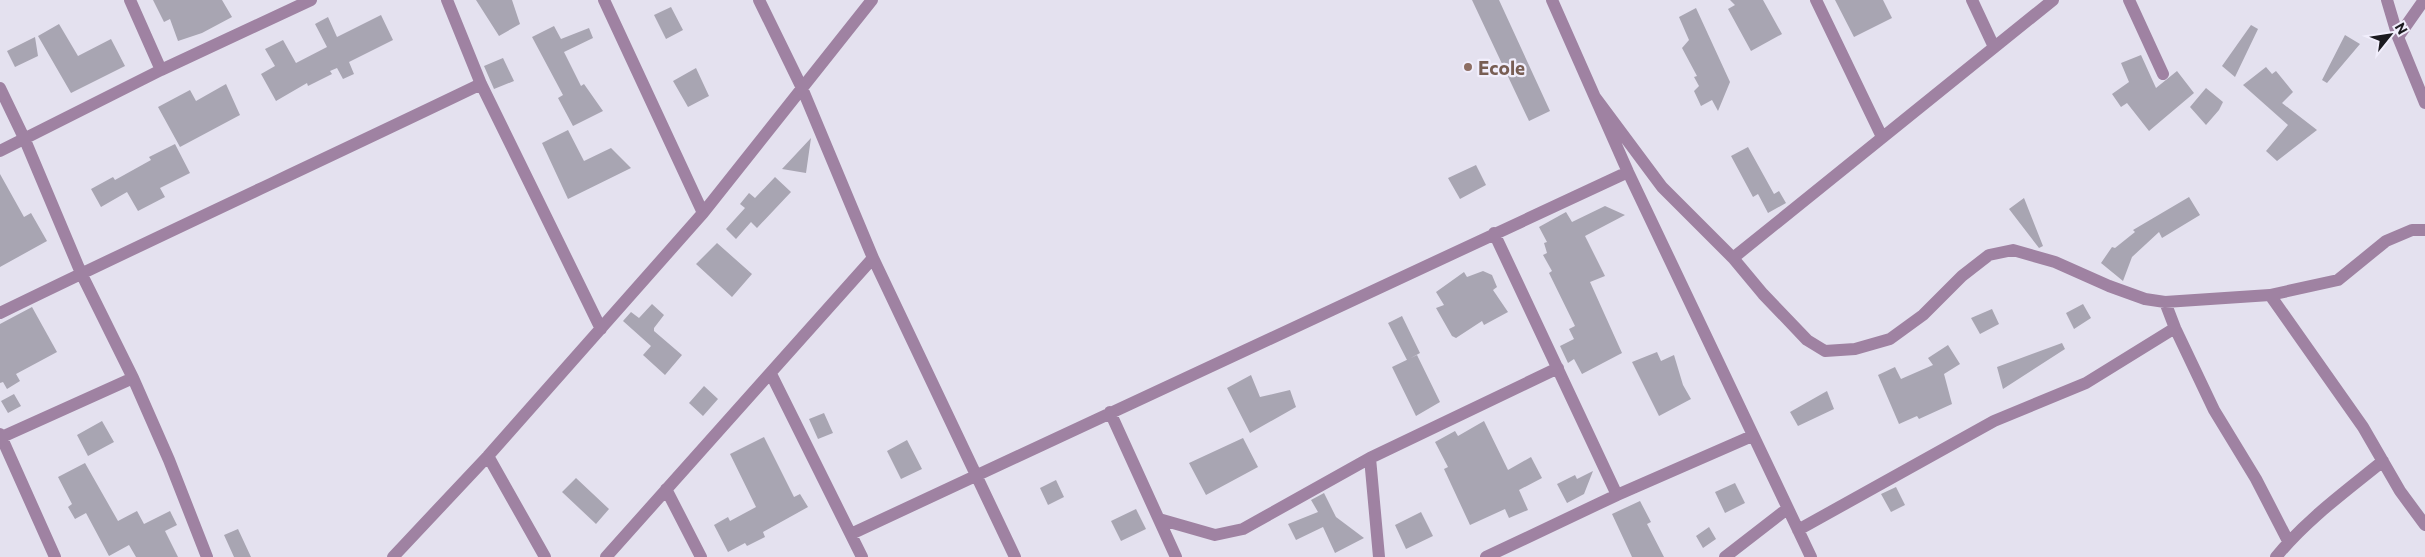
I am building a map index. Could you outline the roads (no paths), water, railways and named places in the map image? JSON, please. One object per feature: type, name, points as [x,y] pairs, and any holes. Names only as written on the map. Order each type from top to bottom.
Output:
[{"type":"street","points":[[130,0],[161,70]]},
{"type":"street","points":[[0,151],[161,70],[311,0]]},
{"type":"street","points":[[447,0],[482,84],[601,328]]},
{"type":"street","points":[[604,0],[703,213]]},
{"type":"street","points":[[759,0],[802,88],[873,258],[1015,557]]},
{"type":"street","points":[[393,557],[488,456],[703,213],[872,0]]},
{"type":"street","points":[[1552,0],[1628,172],[1811,557]]},
{"type":"street","points":[[1816,0],[1882,137]]},
{"type":"street","points":[[1972,0],[1994,47]]},
{"type":"street","points":[[1733,258],[2053,0]]},
{"type":"street","points":[[2129,0],[2163,74]]},
{"type":"street","points":[[2387,0],[2398,37],[2425,101]]},
{"type":"street","points":[[2398,37],[2424,0]]},
{"type":"street","points":[[0,313],[482,84]]},
{"type":"street","points":[[0,88],[25,140],[81,273],[133,378],[169,460],[207,557]]},
{"type":"street","points":[[1595,97],[1662,187],[1733,258],[1763,294],[1808,340],[1825,351],[1855,349],[1873,345],[1890,338],[1923,315],[1962,276],[1989,255],[2013,250],[2055,262],[2109,286],[2145,299],[2165,302],[2270,295],[2338,280],[2386,241],[2412,230],[2425,230]]},
{"type":"street","points":[[851,534],[976,474],[1628,172]]},
{"type":"street","points":[[1494,233],[1617,495]]},
{"type":"street","points":[[606,557],[873,258]]},
{"type":"street","points":[[2270,295],[2362,426],[2425,525]]},
{"type":"street","points":[[2165,302],[2174,328],[2214,410],[2256,479],[2288,541]]},
{"type":"street","points":[[1798,530],[1994,421],[2086,384],[2174,328]]},
{"type":"street","points":[[1159,519],[1205,534],[1226,535],[1243,530],[1370,458],[1558,368]]},
{"type":"street","points":[[771,374],[862,557]]},
{"type":"street","points":[[55,557],[1,436],[133,378]]},
{"type":"street","points":[[1110,412],[1176,557]]},
{"type":"street","points":[[1489,557],[1617,495],[1752,436]]},
{"type":"street","points":[[488,456],[545,557]]},
{"type":"street","points":[[1370,458],[1379,557]]},
{"type":"street","points":[[2276,557],[2288,541],[2383,461]]},
{"type":"street","points":[[666,489],[701,557]]},
{"type":"street","points":[[1724,557],[1787,509]]},
{"type":"place","name":"Ecole","points":[[1468,67]]}]
